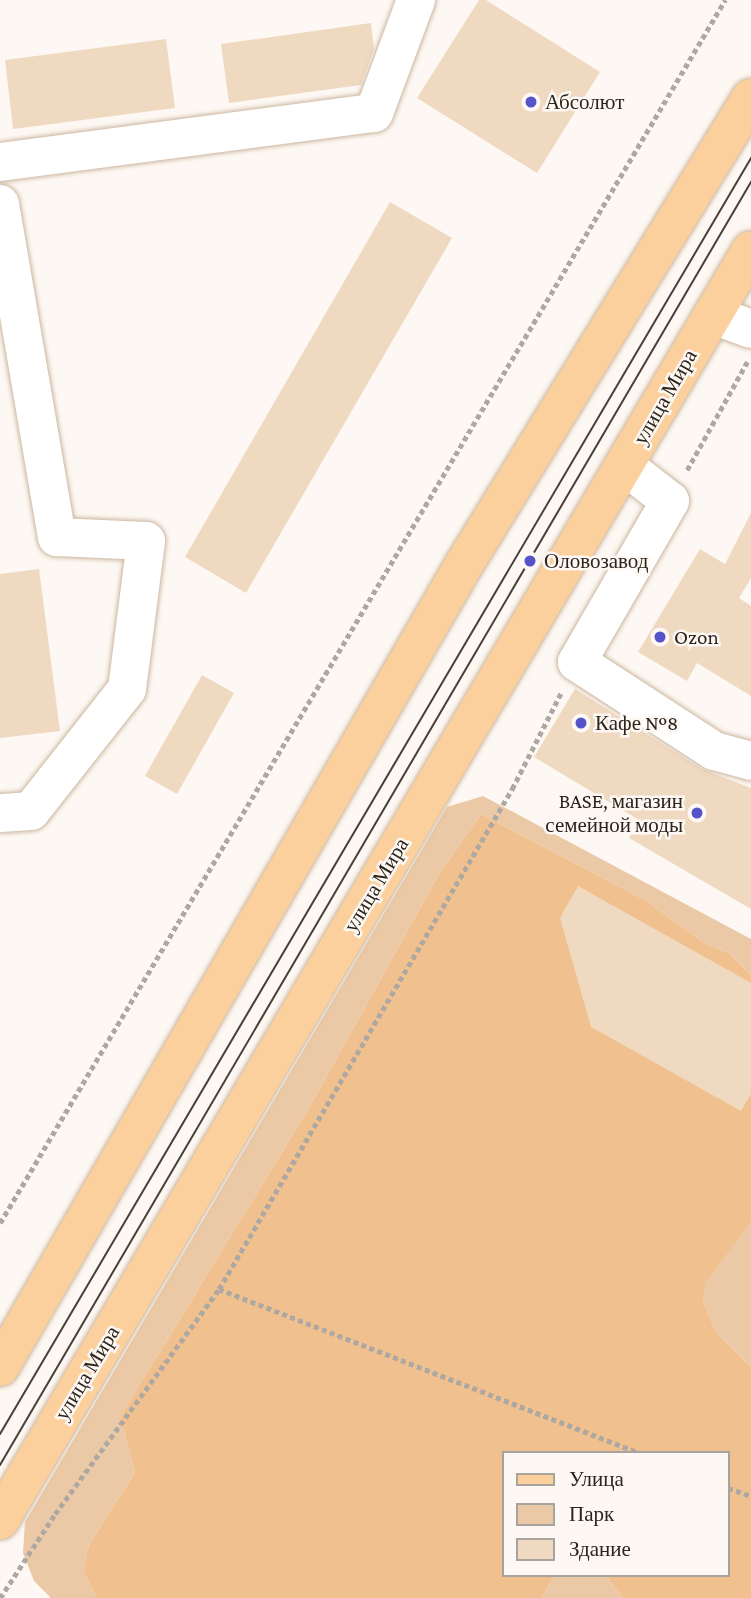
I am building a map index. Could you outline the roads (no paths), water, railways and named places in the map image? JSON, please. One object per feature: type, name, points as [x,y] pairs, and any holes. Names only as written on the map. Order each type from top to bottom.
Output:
[{"type":"main road","points":[[0,1367],[479,540],[751,98]]},
{"type":"main road","name":"улица Мира","points":[[0,1520],[751,250]]},
{"type":"main road","points":[[0,1324],[74,1236]]},
{"type":"lane","points":[[0,162],[374,113],[416,0]]},
{"type":"lane","points":[[0,204],[57,537],[146,541],[127,689],[31,811],[0,813]]},
{"type":"lane","points":[[713,315],[751,329]]},
{"type":"lane","points":[[625,466],[670,501],[577,662],[714,751],[751,761]]},
{"type":"tram line","points":[[0,1434],[751,158]]},
{"type":"tram line","points":[[0,1465],[751,182]]},
{"type":"place","name":"Абсолют","points":[[531,102]]},
{"type":"place","name":"Оловозавод","points":[[530,561]]},
{"type":"place","name":"Ozon","points":[[660,637]]},
{"type":"place","name":"Кафе №8","points":[[581,723]]},
{"type":"place","name":"BASE, магазин семейной моды","points":[[697,813]]}]
